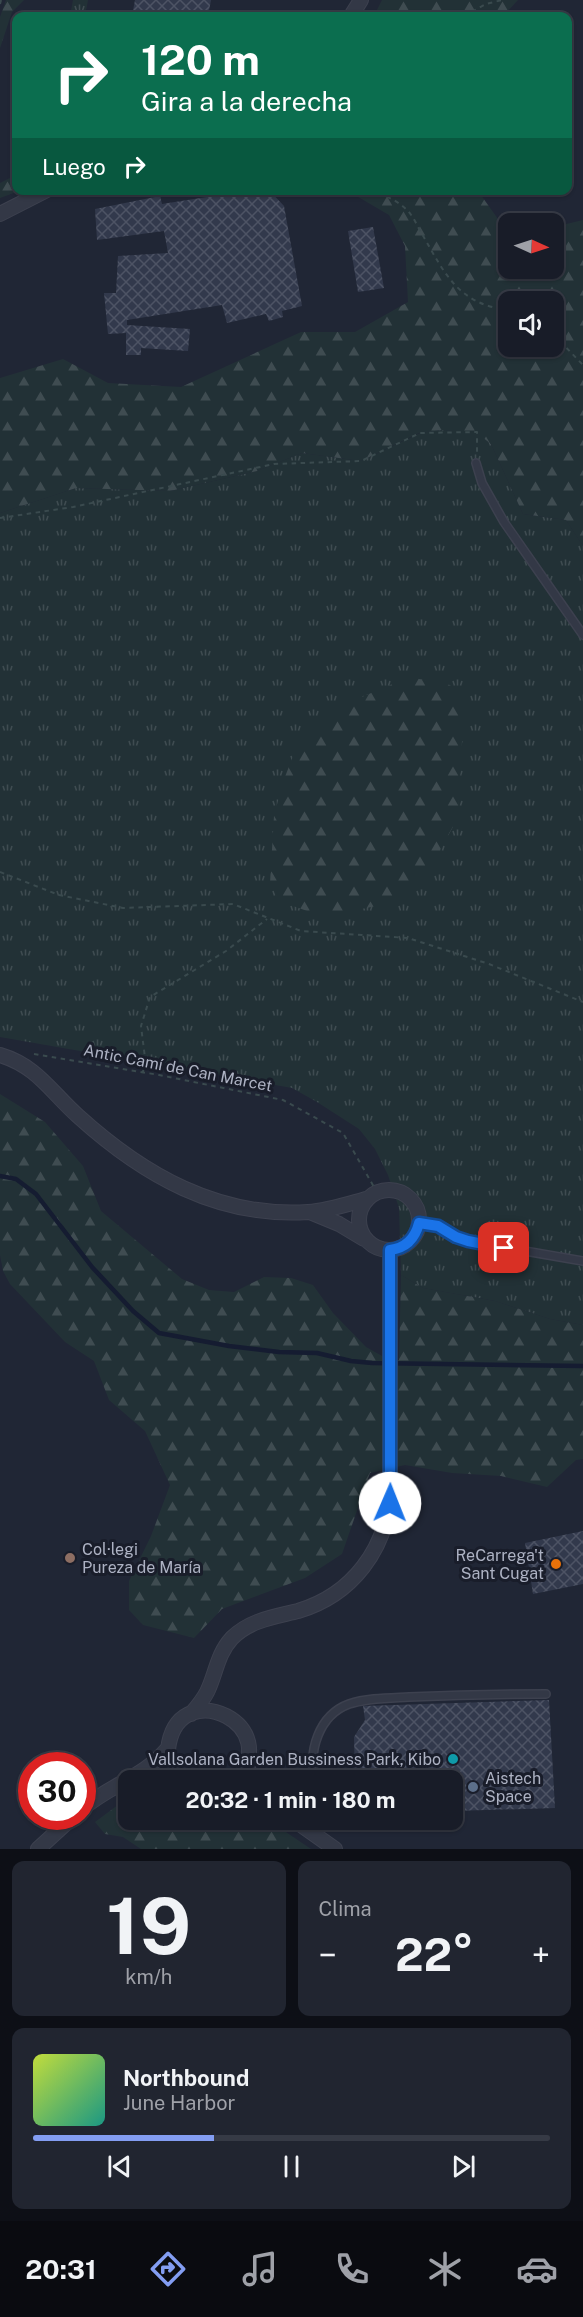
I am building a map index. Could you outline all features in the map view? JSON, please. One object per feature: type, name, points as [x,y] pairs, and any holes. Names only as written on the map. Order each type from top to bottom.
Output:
[{"type":"street","points":[[0,214],[38,195]]},
{"type":"street","points":[[0,1055],[15,1059],[38,1075],[76,1115],[122,1154],[171,1183],[210,1200],[259,1212],[310,1212],[388,1190],[404,1194],[416,1207],[419,1223],[415,1236],[409,1242],[403,1247],[390,1250],[377,1248],[347,1228],[310,1212]]},
{"type":"street","points":[[366,1240],[360,1229],[358,1217],[372,1196]]},
{"type":"street","points":[[146,1770],[168,1748],[175,1728],[204,1699],[217,1663],[232,1638],[259,1620],[298,1611],[333,1596],[357,1576],[380,1542],[387,1519],[390,1493],[390,1250]]},
{"type":"street","points":[[213,1676],[213,1688],[220,1705],[227,1715],[239,1725],[247,1738],[248,1753],[241,1770]]},
{"type":"street","points":[[191,1714],[206,1710],[227,1715]]},
{"type":"street","points":[[168,1748],[171,1765],[174,1770]]},
{"type":"street","points":[[246,1763],[248,1770]]},
{"type":"street","points":[[96,1799],[118,1785]]},
{"type":"street","points":[[38,1849],[59,1830]]},
{"type":"street","points":[[308,1830],[335,1849]]},
{"type":"lane","points":[[476,464],[482,483],[504,522],[583,635]]},
{"type":"lane","points":[[419,1223],[438,1226],[468,1241],[583,1261]]},
{"type":"lane","points":[[314,1770],[312,1760],[316,1737],[334,1712],[349,1704],[442,1695],[546,1694]]},
{"type":"path","points":[[471,12],[486,4],[502,0]]},
{"type":"path","points":[[382,195],[392,199],[409,212],[441,266],[462,292],[478,303],[498,308]]},
{"type":"path","points":[[564,345],[583,365]]},
{"type":"path","points":[[0,518],[73,507],[274,464],[361,461],[420,433],[477,432],[476,464]]},
{"type":"path","points":[[0,872],[59,895],[123,908],[233,904],[301,931],[408,938],[489,964],[583,1002]]},
{"type":"path","points":[[143,1072],[145,1058],[141,1026],[150,997],[219,955],[267,919]]},
{"type":"path","name":"Antic Camí de Can Marcet","points":[[29,1053],[143,1072],[283,1100],[343,1133],[367,1171],[372,1196]]},
{"type":"green space","points":[[6,0],[24,0],[12,12],[0,48],[0,17]]},
{"type":"green space","points":[[73,0],[88,0],[86,12],[71,12]]},
{"type":"green space","points":[[382,0],[518,0],[507,12],[376,12]]},
{"type":"green space","points":[[12,177],[12,194],[0,198],[0,183]]},
{"type":"green space","points":[[355,195],[481,195],[498,219],[498,279],[564,279],[564,225],[583,220],[583,546],[566,520],[523,514],[491,444],[477,433],[442,430],[419,433],[361,461],[302,453],[257,471],[170,491],[76,488],[0,513],[0,378],[63,359],[108,383],[181,387],[301,332],[355,332],[408,302],[405,246],[389,215]]},
{"type":"green space","points":[[442,430],[477,432],[491,444],[523,514],[566,520],[583,546],[583,1325],[550,1319],[495,1301],[423,1288],[401,1275],[399,1208],[388,1175],[375,1149],[359,1129],[292,1088],[0,1037],[0,513],[76,488],[170,491],[257,471],[302,453],[361,461],[420,433]]},
{"type":"green space","points":[[409,677],[450,685],[464,703],[458,818],[423,880],[376,906],[342,913],[310,912],[279,901],[270,883],[274,816],[283,782],[300,738],[335,719],[357,699]]},
{"type":"green space","points":[[0,1094],[45,1122],[83,1166],[101,1211],[182,1279],[209,1290],[234,1292],[264,1277],[291,1278],[313,1285],[333,1313],[366,1347],[391,1361],[399,1360],[401,1275],[423,1288],[495,1301],[550,1319],[583,1325],[583,1459],[576,1460],[547,1487],[501,1476],[452,1473],[405,1465],[370,1473],[342,1554],[305,1578],[222,1609],[194,1638],[143,1625],[129,1610],[129,1581],[151,1536],[170,1485],[145,1431],[109,1400],[94,1361],[65,1342],[10,1284],[3,1271],[0,1255]]},
{"type":"green space","points":[[118,1805],[118,1830],[283,1830],[311,1849],[141,1849],[123,1837],[105,1834],[96,1821]]},
{"type":"building","points":[[135,0],[211,0],[209,12],[133,12]]},
{"type":"building","points":[[220,195],[274,195],[284,206],[302,306],[282,311],[283,317],[269,321],[266,314],[227,323],[222,305],[127,320],[127,325],[190,329],[188,351],[141,348],[141,355],[126,355],[126,333],[108,334],[104,293],[116,293],[118,256],[168,253],[164,231],[97,240],[95,209],[160,196],[162,204]]},
{"type":"building","points":[[373,227],[384,288],[358,292],[348,231]]},
{"type":"building","name":"ReCarrega't Sant Cugat","points":[[583,1531],[583,1584],[533,1594],[525,1543]]},
{"type":"building","name":"Vallsolana Garden Bussiness Park, Kibo","points":[[549,1700],[555,1808],[463,1811],[463,1770],[355,1770],[354,1737],[365,1720],[363,1706]]},
{"type":"waterway","points":[[0,1176],[16,1179],[36,1194],[92,1267],[133,1311],[159,1333],[229,1346],[279,1352],[317,1353],[372,1363],[583,1366]]},
{"type":"place","name":"Col·legi Pureza de María","points":[[70,1558]]},
{"type":"place","name":"ReCarrega't Sant Cugat","points":[[556,1564]]},
{"type":"place","name":"Vallsolana Garden Bussiness Park, Kibo","points":[[453,1759]]},
{"type":"place","name":"Aistech Space","points":[[473,1787]]},
{"type":"route","points":[[390,1503],[390,1250],[403,1247],[409,1242],[415,1236],[419,1223],[438,1226],[468,1241],[504,1248]]}]
